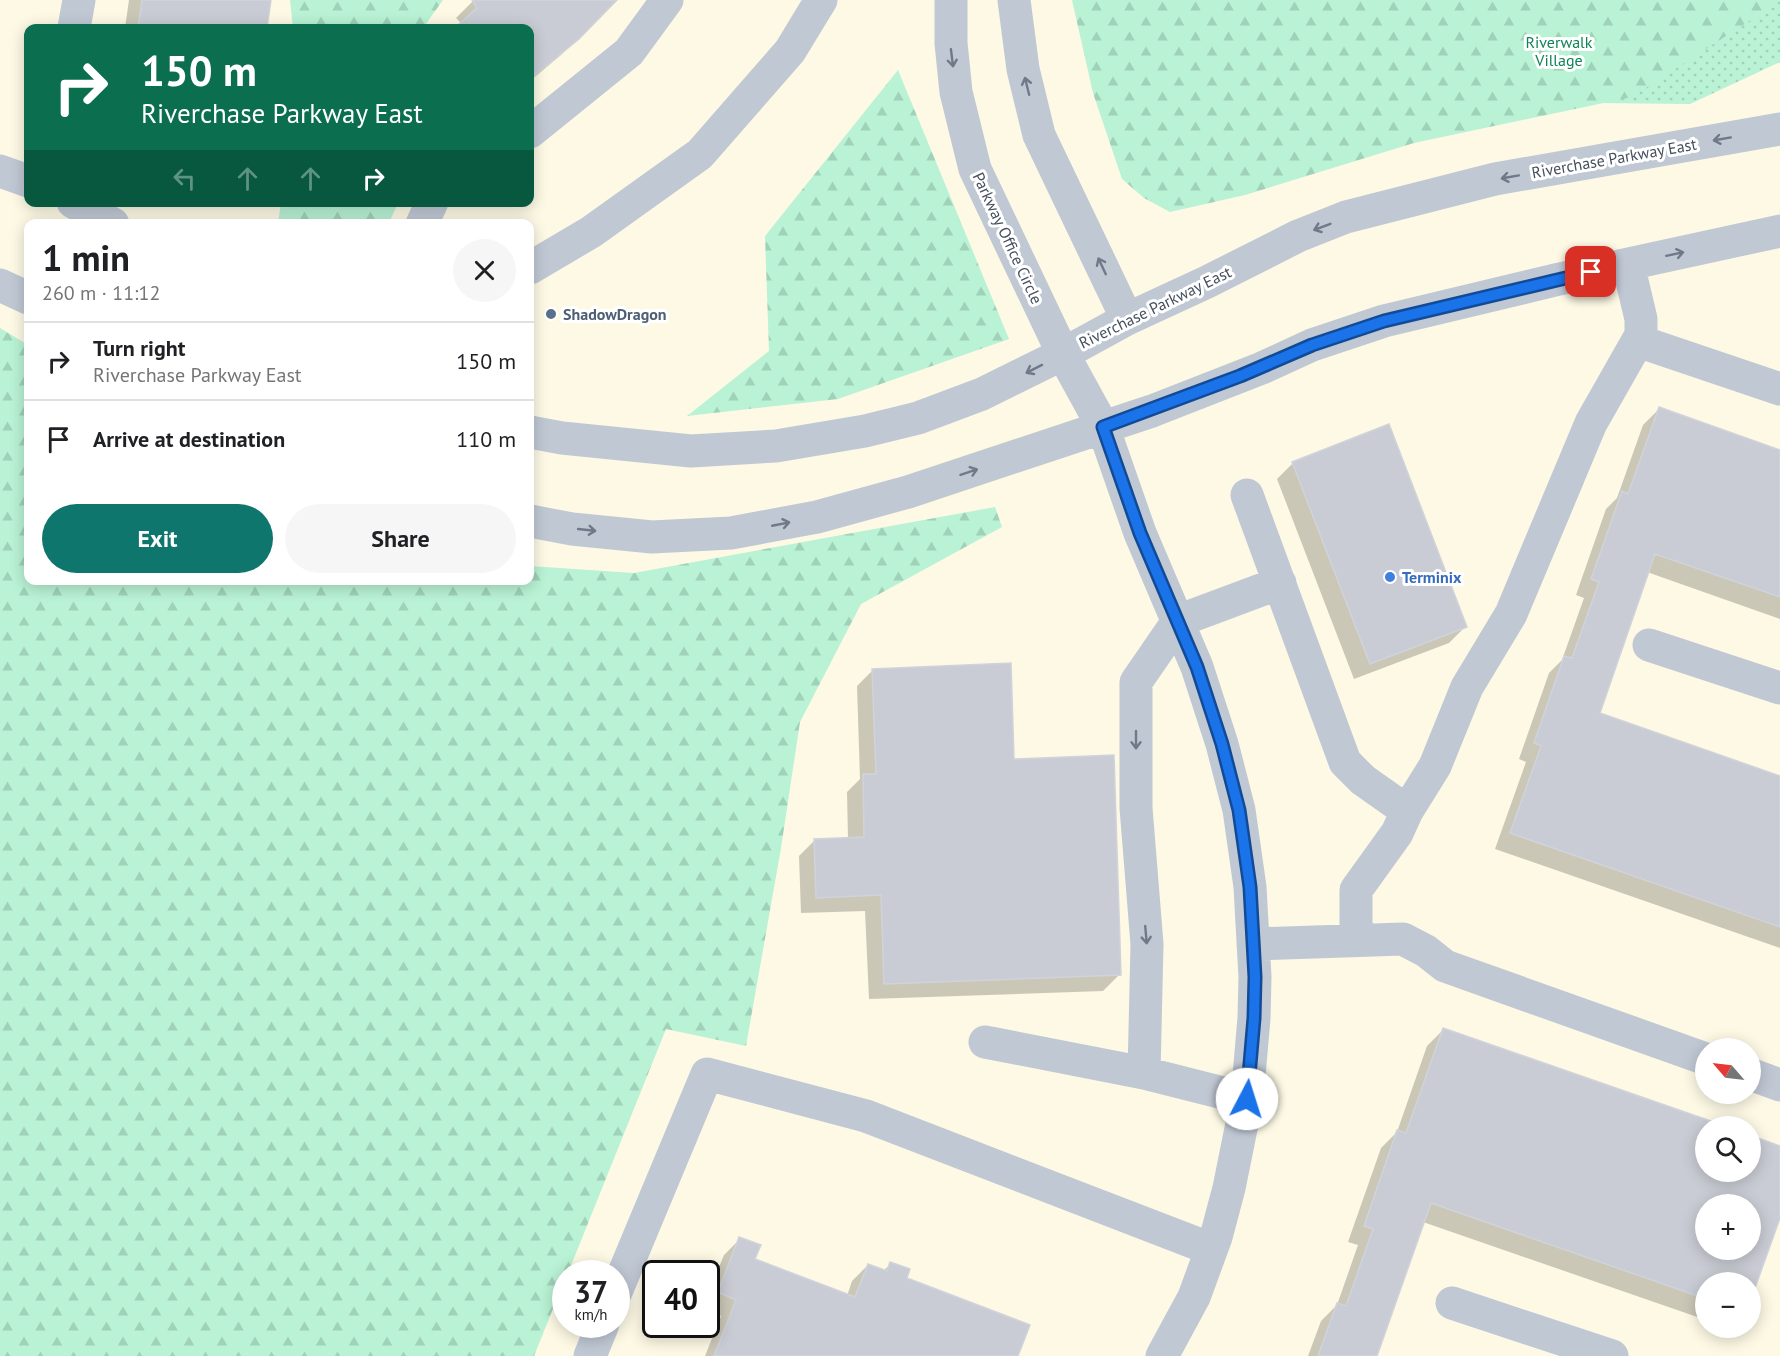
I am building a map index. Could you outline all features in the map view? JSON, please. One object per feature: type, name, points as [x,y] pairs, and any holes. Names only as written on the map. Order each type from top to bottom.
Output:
[{"type":"street","points":[[75,24],[79,0]]},
{"type":"street","points":[[534,129],[629,52],[667,0]]},
{"type":"street","points":[[534,266],[591,232],[700,153],[789,51],[821,0]]},
{"type":"street","name":"Parkway Office Circle","points":[[951,0],[951,43],[956,92],[975,169],[1063,354],[1103,427],[1140,533],[1197,667],[1219,733],[1239,810],[1250,887],[1253,944],[1254,1018],[1247,1099],[1229,1188],[1212,1249],[1194,1297],[1162,1356]]},
{"type":"street","points":[[1014,0],[1023,69],[1039,135],[1127,319]]},
{"type":"street","name":"Riverchase Parkway East","points":[[534,433],[562,438],[691,451],[776,446],[819,440],[918,418],[982,394],[1127,319],[1298,236],[1346,218],[1495,179],[1780,129]]},
{"type":"street","points":[[0,171],[24,180]]},
{"type":"street","points":[[82,207],[104,219]]},
{"type":"street","points":[[534,522],[572,529],[652,537],[731,533],[818,517],[908,492],[1103,427],[1240,376],[1312,345],[1384,321],[1780,231]]},
{"type":"street","points":[[1356,940],[1356,890],[1397,833],[1407,811],[1435,766],[1467,687],[1511,614],[1591,423],[1641,334],[1641,319],[1628,264]]},
{"type":"street","points":[[0,285],[24,296]]},
{"type":"street","points":[[1638,341],[1780,389]]},
{"type":"street","points":[[1247,495],[1345,762],[1363,780],[1407,811]]},
{"type":"street","points":[[1144,1073],[1147,945],[1136,808],[1136,682],[1178,621],[1280,583]]},
{"type":"street","points":[[1649,645],[1780,688]]},
{"type":"street","points":[[1253,944],[1403,939],[1426,951],[1445,966],[1695,1055]]},
{"type":"street","points":[[985,1042],[1144,1073],[1247,1099]]},
{"type":"street","points":[[629,1260],[706,1074],[866,1116],[1212,1249]]},
{"type":"street","points":[[1761,1078],[1780,1085]]},
{"type":"street","points":[[1452,1303],[1612,1356]]},
{"type":"street","points":[[590,1356],[597,1338]]},
{"type":"shaded area","points":[[0,0],[1780,0],[1780,1356],[0,1356]]},
{"type":"green space","points":[[290,0],[443,0],[426,24],[293,24]]},
{"type":"green space","name":"Riverwalk Village","points":[[1072,0],[1780,1],[1632,97],[1414,143],[1245,195],[1170,212],[1144,198],[1122,179],[1093,93]]},
{"type":"green space","points":[[1780,0],[1780,62],[1690,104],[1391,101]]},
{"type":"green space","points":[[898,70],[1009,339],[838,399],[687,416],[769,351],[765,236]]},
{"type":"green space","points":[[280,207],[396,207],[391,219],[279,219]]},
{"type":"green space","points":[[0,328],[24,343],[24,585],[534,585],[534,566],[634,573],[995,507],[1002,527],[861,604],[800,722],[781,848],[746,1046],[666,1029],[573,1260],[552,1260],[552,1311],[534,1356],[0,1356]]},
{"type":"building","points":[[142,0],[271,0],[268,24],[139,24]]},
{"type":"building","points":[[472,0],[617,0],[579,39],[534,76],[534,24],[459,24],[477,8]]},
{"type":"building","points":[[1659,407],[1780,450],[1780,597],[1655,554],[1600,713],[1780,776],[1780,927],[1510,833],[1541,746],[1534,743],[1564,656],[1572,658],[1599,582],[1591,579],[1622,491],[1628,494]]},
{"type":"building","points":[[1389,424],[1467,627],[1370,664],[1292,462]]},
{"type":"building","points":[[1011,663],[1014,759],[1114,755],[1121,975],[884,984],[881,895],[816,898],[814,839],[864,837],[863,774],[876,774],[872,669]]},
{"type":"building","points":[[1443,1028],[1696,1116],[1695,1182],[1761,1182],[1761,1139],[1780,1146],[1780,1218],[1761,1272],[1695,1272],[1695,1295],[1431,1203],[1377,1356],[1318,1356],[1337,1303],[1346,1306],[1373,1229],[1364,1226],[1397,1130],[1406,1133]]},
{"type":"building","points":[[739,1237],[761,1245],[755,1259],[855,1297],[868,1264],[887,1271],[890,1262],[910,1269],[907,1278],[1030,1325],[1018,1356],[714,1356],[736,1300],[720,1293],[720,1287]]},
{"type":"place","name":"ShadowDragon","points":[[551,314]]},
{"type":"place","name":"Terminix","points":[[1390,577]]},
{"type":"route","points":[[1247,1099],[1255,977],[1250,887],[1239,810],[1222,744],[1197,667],[1140,533],[1103,427],[1152,411],[1262,368],[1312,345],[1384,321],[1591,272]]}]
